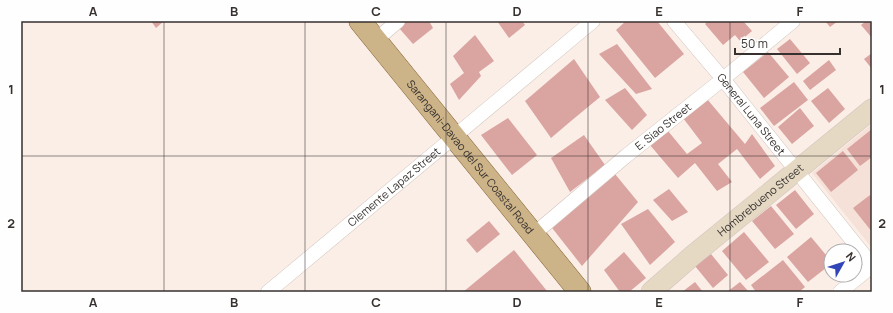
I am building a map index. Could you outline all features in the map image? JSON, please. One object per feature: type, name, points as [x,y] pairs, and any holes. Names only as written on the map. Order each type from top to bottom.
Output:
[{"type":"main road","name":"Sarangani-Davao del Sur Coastal Road","points":[[360,21],[580,292]]},
{"type":"street","points":[[376,40],[398,21]]},
{"type":"street","name":"Clemente Lapaz Street","points":[[268,292],[593,21]]},
{"type":"street","name":"General Luna Street","points":[[674,21],[723,79],[872,266]]},
{"type":"street","name":"E. Siao Street","points":[[534,234],[626,156],[793,21]]},
{"type":"street","name":"Hombrebueno Street","points":[[651,292],[692,256],[872,109]]},
{"type":"street","points":[[840,292],[872,266]]},
{"type":"shaded area","points":[[872,124],[872,248],[812,173]]},
{"type":"building","points":[[151,21],[164,21],[156,28]]},
{"type":"building","points":[[406,21],[429,21],[433,28],[413,44],[399,28]]},
{"type":"building","points":[[497,21],[522,21],[525,25],[509,38]]},
{"type":"building","points":[[626,21],[657,21],[684,54],[655,78],[616,30]]},
{"type":"building","points":[[708,21],[743,21],[752,31],[740,41],[735,35],[723,45],[705,24]]},
{"type":"building","points":[[825,21],[838,21],[830,27]]},
{"type":"building","points":[[866,21],[872,21],[872,38],[861,25]]},
{"type":"building","points":[[475,35],[494,61],[479,72],[481,76],[459,100],[450,84],[464,73],[453,56]]},
{"type":"building","points":[[790,39],[810,63],[797,74],[777,49]]},
{"type":"building","points":[[617,44],[652,89],[636,94],[599,54]]},
{"type":"building","points":[[768,52],[789,77],[764,98],[743,72]]},
{"type":"building","points":[[872,53],[872,69],[864,59]]},
{"type":"building","points":[[574,59],[600,97],[551,138],[525,101]]},
{"type":"building","points":[[829,60],[836,70],[810,90],[803,81]]},
{"type":"building","points":[[794,82],[808,100],[774,126],[760,108]]},
{"type":"building","points":[[625,88],[647,115],[632,130],[605,100]]},
{"type":"building","points":[[828,88],[845,109],[829,123],[811,101]]},
{"type":"building","points":[[707,99],[745,144],[752,134],[775,166],[760,179],[737,149],[718,164],[732,182],[717,191],[695,163],[678,178],[650,145],[668,131],[687,154],[702,143],[683,118]]},
{"type":"building","points":[[800,108],[814,126],[792,144],[778,127]]},
{"type":"building","points":[[508,118],[537,155],[512,175],[481,135]]},
{"type":"building","points":[[872,129],[872,157],[860,166],[847,149]]},
{"type":"building","points":[[584,135],[605,165],[570,192],[551,158]]},
{"type":"building","points":[[843,151],[858,170],[831,192],[816,173]]},
{"type":"building","points":[[615,174],[638,202],[582,266],[549,224]]},
{"type":"building","points":[[669,189],[688,212],[672,221],[653,200]]},
{"type":"building","points":[[795,190],[814,214],[796,229],[776,205]]},
{"type":"building","points":[[870,195],[872,197],[872,232],[853,208]]},
{"type":"building","points":[[771,206],[794,234],[775,249],[752,221]]},
{"type":"building","points":[[648,209],[675,242],[650,265],[621,224]]},
{"type":"building","points":[[489,221],[500,234],[477,253],[466,240]]},
{"type":"building","points":[[744,232],[769,262],[746,280],[722,251]]},
{"type":"building","points":[[811,237],[823,251],[823,270],[808,282],[787,257]]},
{"type":"building","points":[[514,250],[547,291],[546,292],[463,292]]},
{"type":"building","points":[[624,252],[646,278],[629,292],[620,292],[604,270]]},
{"type":"building","points":[[711,254],[728,275],[713,288],[695,266]]},
{"type":"building","points":[[783,260],[805,287],[799,292],[756,292],[751,285]]},
{"type":"building","points":[[695,282],[703,292],[682,292]]},
{"type":"building","points":[[740,282],[749,292],[727,292]]}]
